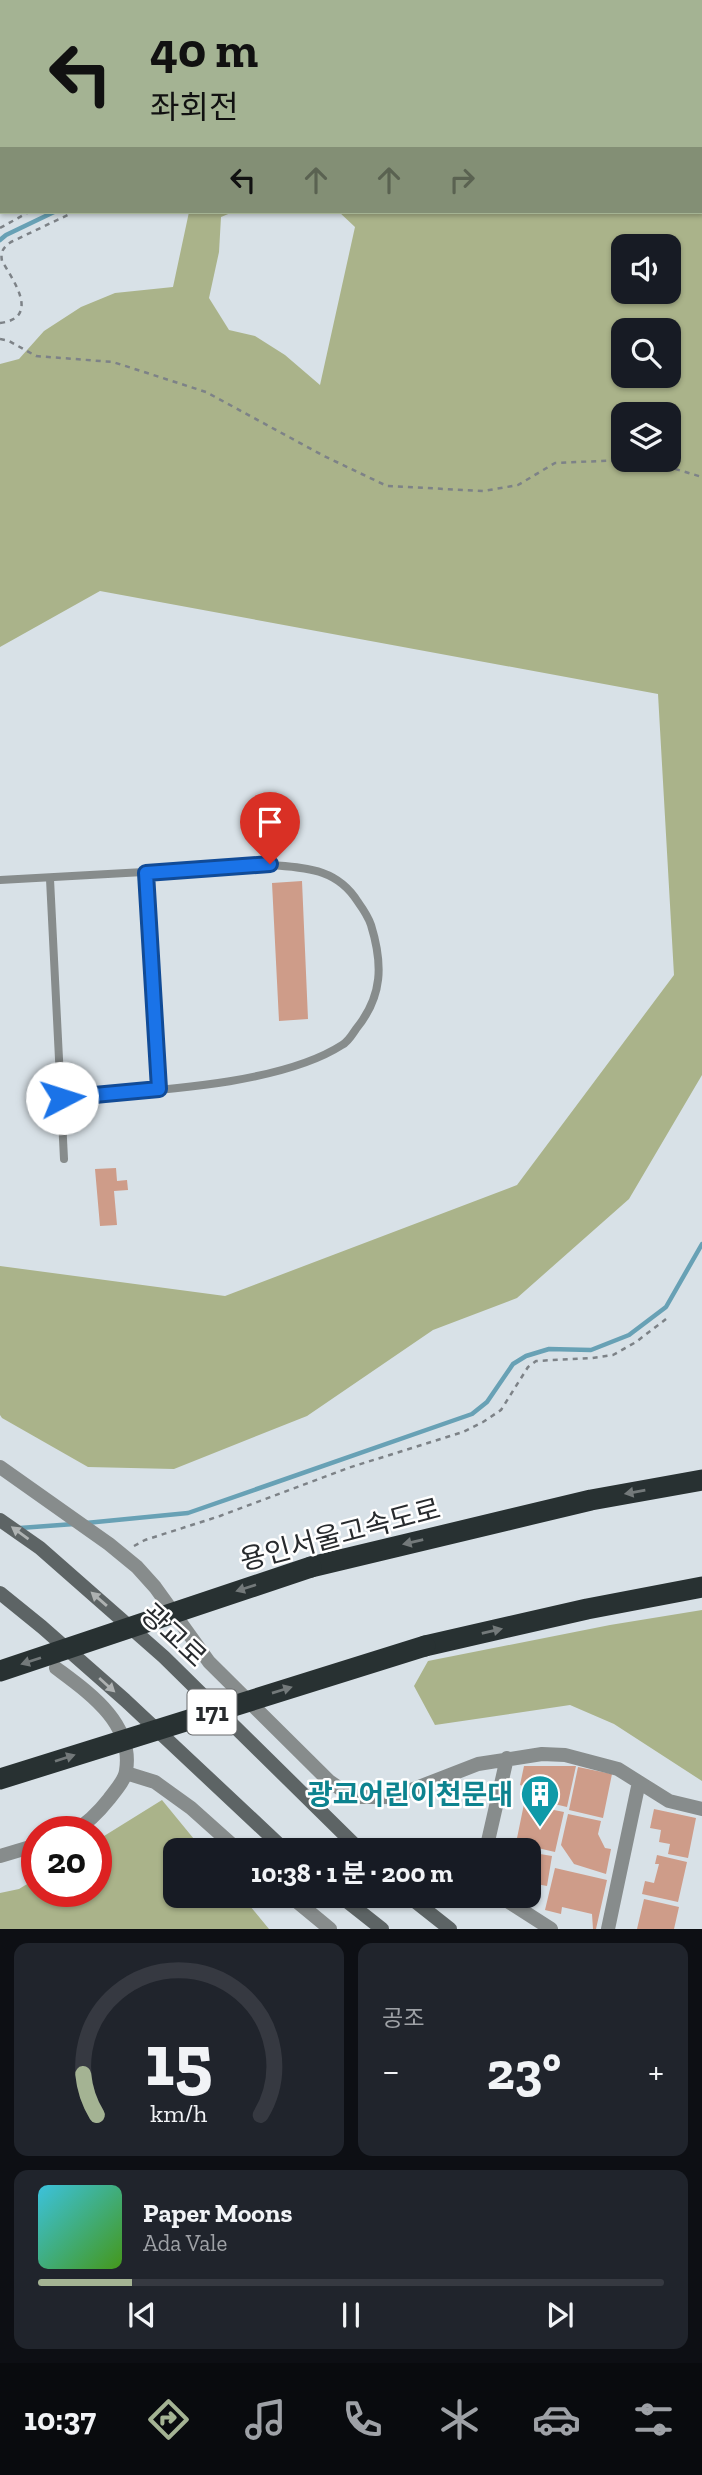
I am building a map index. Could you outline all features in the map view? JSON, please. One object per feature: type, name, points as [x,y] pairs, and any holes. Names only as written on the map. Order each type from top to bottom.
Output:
[{"type":"highway","name":"용인서울고속도로","points":[[0,1671],[311,1567],[591,1500],[702,1480]]},
{"type":"highway","name":"171","points":[[0,1779],[425,1646],[587,1609],[702,1587]]},
{"type":"main road","name":"광교로","points":[[0,1520],[40,1548],[164,1657],[348,1838]]},
{"type":"main road","points":[[0,1593],[125,1700],[272,1838]]},
{"type":"main road","points":[[355,1908],[382,1929]]},
{"type":"main road","points":[[423,1908],[450,1929]]},
{"type":"street","points":[[0,1467],[122,1555],[155,1587],[209,1662],[329,1781],[342,1790],[359,1797],[393,1797],[465,1768],[508,1758],[542,1754],[565,1755],[618,1769],[669,1801],[702,1809]]},
{"type":"street","points":[[55,1668],[88,1691],[109,1713],[122,1737],[126,1773],[95,1816]]},
{"type":"street","points":[[489,1838],[508,1758]]},
{"type":"street","points":[[126,1773],[155,1782],[191,1808],[225,1838]]},
{"type":"street","points":[[608,1929],[639,1782]]},
{"type":"street","points":[[0,1856],[21,1850]]},
{"type":"street","points":[[305,1908],[330,1929]]},
{"type":"street","points":[[518,1908],[551,1929]]},
{"type":"lane","points":[[0,880],[270,864],[309,868],[332,876],[349,887],[370,920],[379,955],[378,986],[366,1017],[345,1044],[294,1066],[254,1076],[159,1089],[62,1098]]},
{"type":"lane","points":[[146,873],[159,1089]]},
{"type":"lane","points":[[50,879],[64,1159]]},
{"type":"path","points":[[0,228],[25,214]]},
{"type":"path","points":[[0,323],[13,319],[20,311],[22,293],[0,256],[4,248],[70,214]]},
{"type":"path","points":[[0,339],[36,356],[113,362],[206,392],[324,456],[387,486],[484,491],[518,485],[555,463],[611,461]]},
{"type":"path","points":[[681,471],[702,477]]},
{"type":"path","points":[[122,1555],[145,1540],[219,1516],[348,1468],[463,1432],[501,1410],[528,1367],[536,1361],[592,1359],[613,1355],[636,1342],[666,1319]]},
{"type":"green space","points":[[189,214],[228,214],[221,217],[219,252],[209,298],[229,330],[255,336],[285,355],[320,385],[355,227],[341,214],[702,214],[702,1075],[629,1199],[517,1298],[433,1330],[307,1416],[174,1469],[88,1467],[0,1415],[0,1266],[225,1296],[517,1185],[674,975],[658,694],[100,591],[0,647],[0,364],[19,359],[44,331],[81,307],[115,293],[173,287]]},
{"type":"green space","points":[[702,1610],[702,1781],[614,1724],[570,1705],[435,1725],[414,1686],[428,1661]]},
{"type":"green space","points":[[162,1800],[193,1838],[163,1838],[163,1908],[252,1908],[269,1929],[0,1929],[0,1893],[21,1888],[21,1907],[112,1907],[112,1831]]},
{"type":"building","points":[[302,881],[308,1019],[279,1021],[272,883]]},
{"type":"building","points":[[116,1168],[117,1181],[127,1180],[128,1190],[114,1191],[117,1225],[100,1226],[95,1169]]},
{"type":"building","points":[[524,1766],[576,1766],[567,1807],[550,1803],[551,1795],[520,1785]]},
{"type":"building","points":[[578,1767],[612,1774],[603,1818],[569,1810]]},
{"type":"building","name":"광교어린이천문대","points":[[524,1804],[564,1812],[555,1852],[541,1849],[541,1838],[517,1838]]},
{"type":"building","points":[[654,1809],[696,1818],[688,1858],[668,1854],[670,1844],[659,1842],[661,1830],[650,1828]]},
{"type":"building","points":[[568,1814],[601,1821],[598,1834],[605,1848],[611,1849],[606,1874],[574,1864],[561,1845]]},
{"type":"building","points":[[541,1854],[552,1856],[547,1886],[541,1885]]},
{"type":"building","points":[[657,1855],[687,1862],[678,1902],[642,1894],[645,1881],[654,1883],[659,1864],[655,1864]]},
{"type":"building","points":[[555,1868],[607,1880],[596,1929],[593,1929],[592,1914],[562,1907],[561,1914],[545,1910]]},
{"type":"building","points":[[644,1899],[679,1907],[674,1929],[637,1929]]},
{"type":"waterway","points":[[0,240],[50,214]]},
{"type":"waterway","points":[[86,1523],[188,1513],[472,1414],[487,1402],[513,1364],[526,1356],[549,1349],[591,1350],[629,1335],[666,1307],[702,1244]]},
{"type":"waterway","points":[[20,1528],[74,1524]]},
{"type":"place","name":"광교어린이천문대","points":[[540,1828]]},
{"type":"route","points":[[62,1098],[159,1089],[146,873],[270,864]]}]
